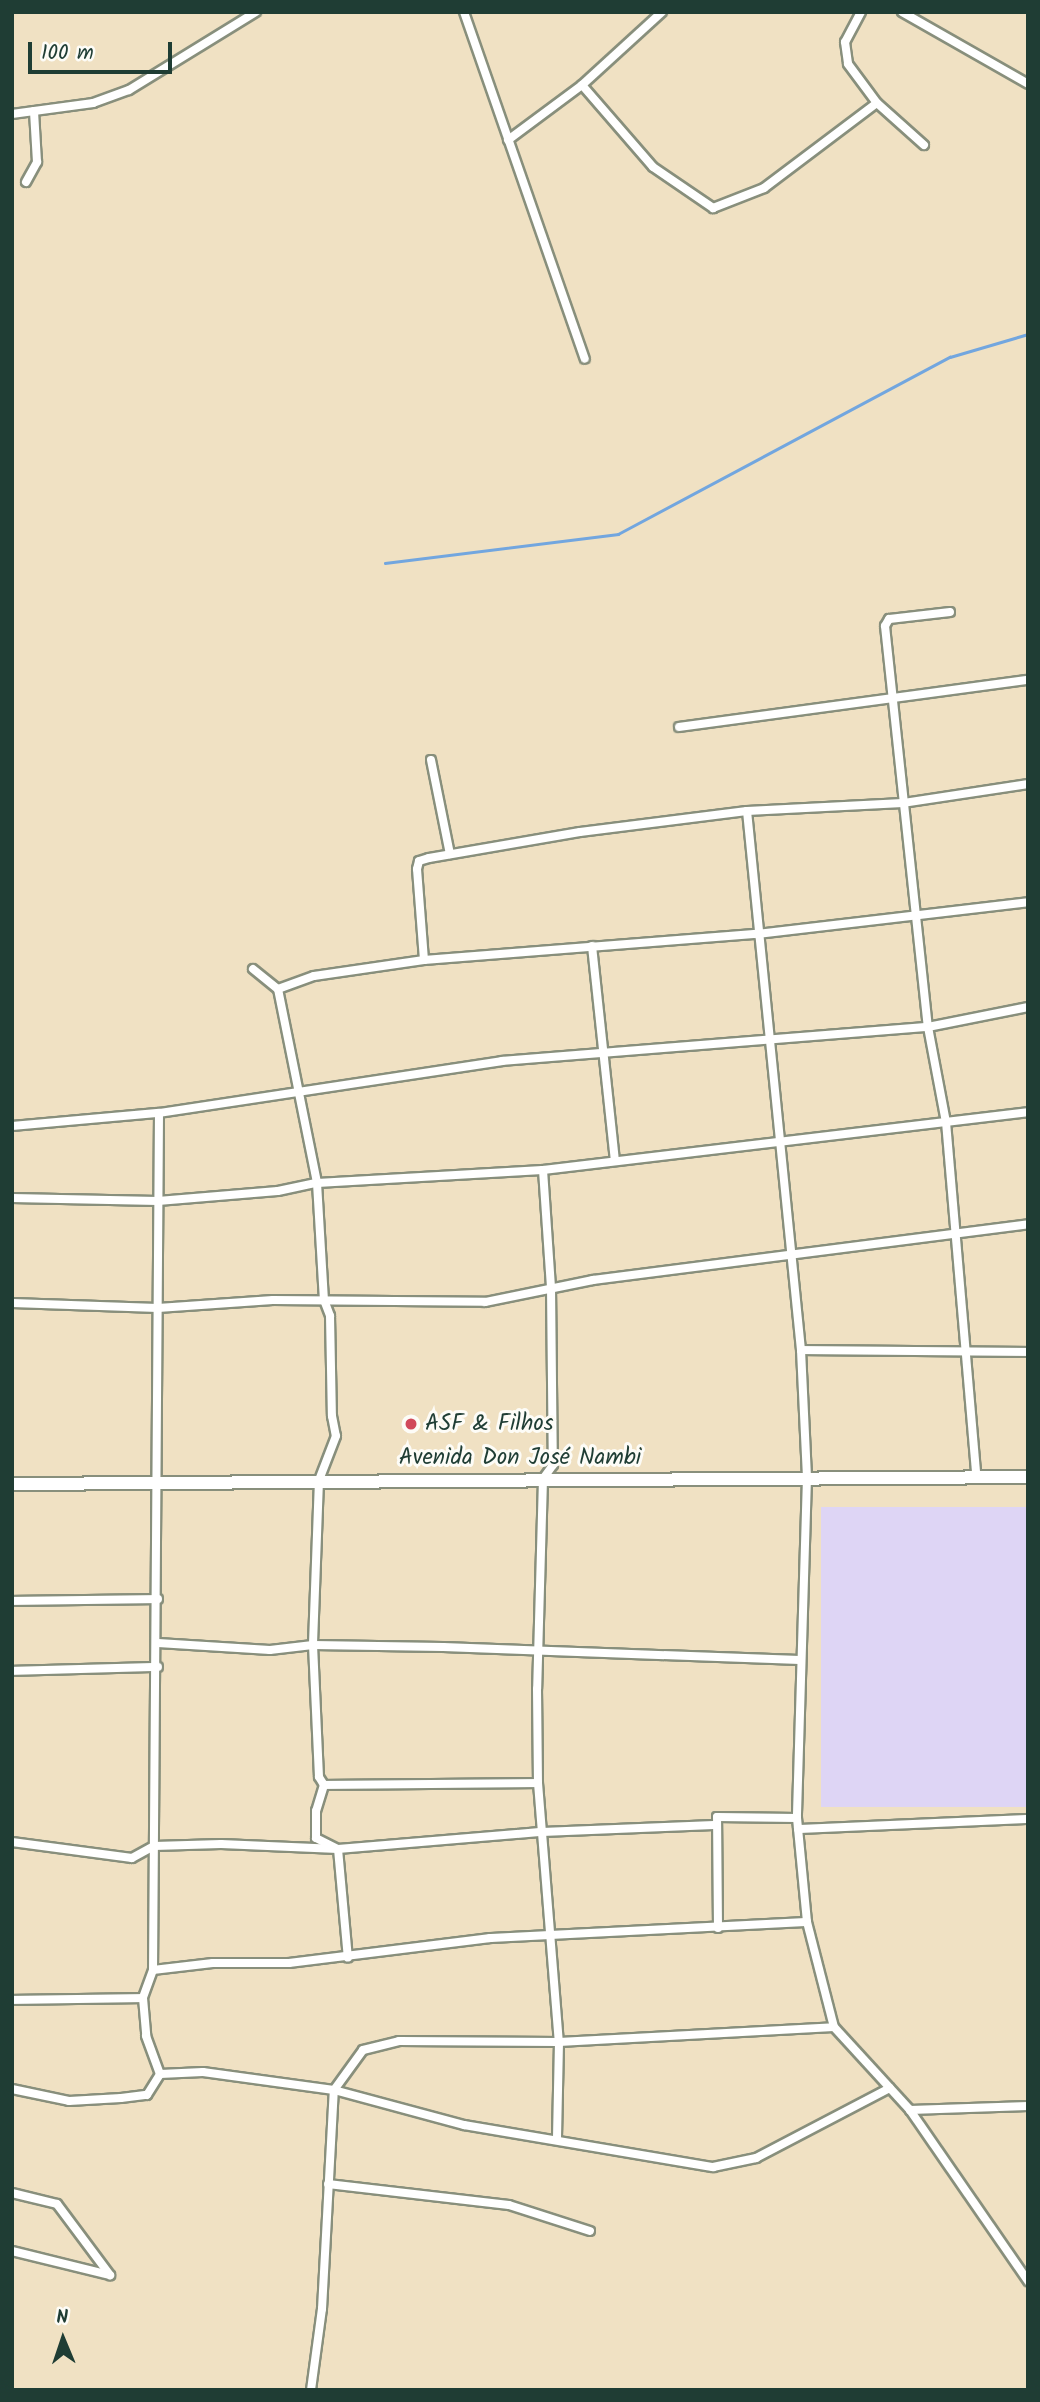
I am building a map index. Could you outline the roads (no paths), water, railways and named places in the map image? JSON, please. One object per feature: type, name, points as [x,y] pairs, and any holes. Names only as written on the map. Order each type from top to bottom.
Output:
[{"type":"street","points":[[12,114],[93,103],[129,90],[256,12]]},
{"type":"street","points":[[464,12],[585,359]]},
{"type":"street","points":[[508,140],[582,85],[662,12]]},
{"type":"street","points":[[861,12],[845,54],[877,103],[924,145]]},
{"type":"street","points":[[902,12],[1028,84]]},
{"type":"street","points":[[582,85],[653,167],[713,208],[764,188],[877,103]]},
{"type":"street","points":[[26,182],[37,162],[34,111]]},
{"type":"street","points":[[950,612],[889,619],[885,626],[890,702],[928,1027],[946,1122],[975,1475]]},
{"type":"street","points":[[680,727],[822,706],[890,702],[1028,680]]},
{"type":"street","points":[[431,760],[450,854]]},
{"type":"street","points":[[424,961],[417,869],[419,861],[450,854],[747,811],[903,803],[1028,784]]},
{"type":"street","points":[[747,811],[789,1256],[801,1350],[807,1477],[797,1818],[807,1922],[834,2027],[909,2110],[1024,2269],[1028,2281]]},
{"type":"street","points":[[278,989],[314,976],[424,961],[757,934],[915,918],[1028,902]]},
{"type":"street","points":[[592,946],[601,1052],[615,1160]]},
{"type":"street","points":[[254,968],[278,989],[317,1183],[324,1300],[330,1316],[332,1416],[337,1436],[319,1480],[313,1644],[319,1777],[324,1785],[316,1811],[316,1838],[338,1849]]},
{"type":"street","points":[[12,1126],[159,1113],[502,1061],[769,1037],[928,1027],[1028,1007]]},
{"type":"street","points":[[12,1198],[158,1201],[278,1191],[317,1183],[543,1170],[615,1160],[778,1145],[1028,1112]]},
{"type":"street","points":[[159,1113],[158,1667],[153,1970],[143,1998],[146,2036],[160,2074]]},
{"type":"street","points":[[543,1170],[551,1287],[553,1465],[543,1479],[537,1650],[538,1783],[559,2042],[557,2138]]},
{"type":"street","points":[[12,1303],[158,1308],[324,1300],[485,1302],[551,1287],[954,1236],[1028,1224]]},
{"type":"street","points":[[801,1350],[1028,1352]]},
{"type":"street","name":"Avenida Don José Nambi","points":[[12,1484],[975,1475],[1028,1477]]},
{"type":"street","points":[[12,1601],[158,1598]]},
{"type":"street","points":[[158,1643],[270,1650],[313,1644],[800,1660]]},
{"type":"street","points":[[12,1671],[158,1667]]},
{"type":"street","points":[[324,1785],[538,1783]]},
{"type":"street","points":[[718,1927],[714,1825],[717,1817],[797,1818]]},
{"type":"street","points":[[798,1829],[1028,1819]]},
{"type":"street","points":[[12,1842],[108,1857],[132,1858],[154,1846],[338,1849],[542,1832],[714,1825]]},
{"type":"street","points":[[338,1849],[348,1958]]},
{"type":"street","points":[[153,1970],[348,1958],[490,1938],[807,1922]]},
{"type":"street","points":[[12,2000],[143,1998]]},
{"type":"street","points":[[311,2390],[322,2309],[334,2090],[363,2050],[377,2044],[559,2042],[834,2027]]},
{"type":"street","points":[[160,2074],[202,2072],[334,2090],[464,2125],[557,2138],[713,2167],[730,2166],[756,2158],[890,2088]]},
{"type":"street","points":[[12,2089],[69,2101],[121,2098],[146,2095],[160,2074]]},
{"type":"street","points":[[909,2110],[1028,2106]]},
{"type":"street","points":[[328,2184],[509,2205],[590,2231]]},
{"type":"street","points":[[12,2193],[46,2197],[57,2204],[110,2275],[12,2251]]},
{"type":"waterway","points":[[385,563],[618,534],[950,357],[1028,334]]},
{"type":"place","name":"ASF & Filhos","points":[[411,1424]]}]
